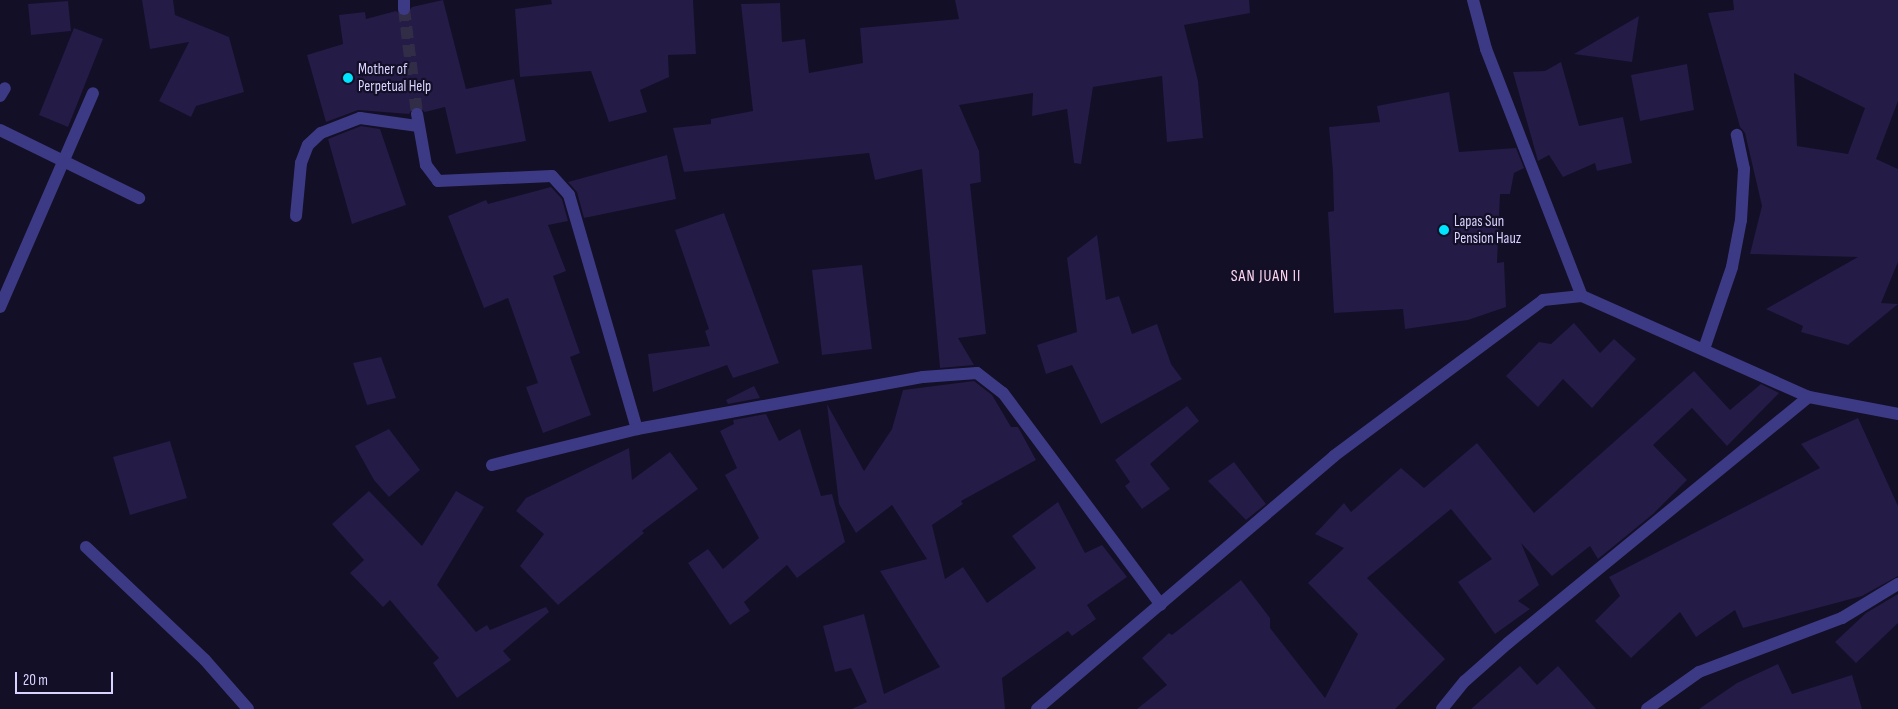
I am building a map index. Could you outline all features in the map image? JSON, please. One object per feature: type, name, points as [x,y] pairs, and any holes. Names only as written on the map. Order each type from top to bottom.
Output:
[{"type":"street","points":[[1473,0],[1486,49],[1582,296]]},
{"type":"street","points":[[0,308],[62,160],[94,93]]},
{"type":"street","points":[[296,216],[301,163],[308,145],[321,133],[360,118],[417,120],[426,165],[438,181],[552,176],[569,194],[637,429]]},
{"type":"street","points":[[0,130],[140,198]]},
{"type":"street","points":[[1704,349],[1732,267],[1741,220],[1744,169],[1737,135]]},
{"type":"street","points":[[1038,709],[1334,456],[1427,382],[1543,300],[1582,296],[1809,397],[1898,414]]},
{"type":"street","points":[[492,465],[637,429],[923,377],[977,372],[1003,393],[1161,605]]},
{"type":"street","points":[[1442,709],[1465,681],[1508,643],[1809,397]]},
{"type":"street","points":[[86,547],[205,660],[248,709]]},
{"type":"street","points":[[1647,709],[1699,672],[1842,618],[1898,584]]},
{"type":"building","points":[[142,0],[173,0],[175,15],[229,37],[244,92],[196,106],[191,117],[159,101],[189,42],[150,49]]},
{"type":"building","points":[[443,0],[466,89],[514,79],[526,141],[456,154],[445,107],[425,112],[415,106],[409,114],[358,110],[326,122],[307,55],[343,44],[339,15],[365,12],[366,19],[396,11],[404,17],[412,7]]},
{"type":"building","points":[[551,0],[693,0],[696,54],[668,55],[669,77],[640,90],[647,112],[609,122],[591,71],[520,77],[515,9],[552,4]]},
{"type":"building","points":[[955,0],[1249,0],[1250,13],[1184,25],[1198,81],[1203,138],[1167,142],[1162,76],[1093,87],[1081,164],[1074,163],[1067,109],[1032,116],[1033,93],[959,105],[979,151],[981,182],[970,184],[986,334],[958,338],[974,365],[940,368],[922,169],[875,180],[869,153],[684,172],[673,128],[711,124],[711,119],[753,111],[741,4],[780,3],[782,42],[805,39],[809,73],[863,63],[860,28],[959,19]]},
{"type":"building","points":[[1733,0],[1898,0],[1898,101],[1876,159],[1898,169],[1898,262],[1881,303],[1898,304],[1848,345],[1801,332],[1803,326],[1766,309],[1858,257],[1750,254],[1762,206],[1745,133],[1740,127],[1708,13],[1734,10]],"holes":[[[1794,73],[1865,108],[1848,154],[1797,146]]]},
{"type":"building","points":[[68,1],[71,31],[31,35],[28,4]]},
{"type":"building","points":[[1639,16],[1632,62],[1574,54]]},
{"type":"building","points":[[74,28],[103,39],[68,127],[39,115]]},
{"type":"building","points":[[1561,62],[1579,126],[1623,117],[1632,163],[1597,171],[1595,163],[1563,177],[1549,155],[1538,161],[1513,72],[1545,71]]},
{"type":"building","points":[[1687,64],[1694,110],[1640,121],[1631,75]]},
{"type":"building","points":[[1449,92],[1459,152],[1516,148],[1524,168],[1514,173],[1510,194],[1500,194],[1497,263],[1504,262],[1506,307],[1468,320],[1405,329],[1403,309],[1334,313],[1328,212],[1334,211],[1329,127],[1380,122],[1377,106]]},
{"type":"building","points":[[361,126],[380,129],[406,205],[352,224],[328,139]]},
{"type":"building","points":[[667,155],[676,199],[584,218],[577,192],[568,182]]},
{"type":"building","points":[[551,187],[562,199],[568,221],[548,225],[566,271],[553,276],[580,353],[570,357],[591,415],[543,433],[526,387],[538,383],[508,298],[484,308],[448,216],[486,200],[488,204]]},
{"type":"building","points":[[724,213],[779,363],[733,378],[727,365],[653,392],[648,354],[710,346],[705,331],[709,329],[675,230]]},
{"type":"building","points":[[1097,235],[1106,300],[1119,296],[1132,334],[1157,324],[1171,364],[1182,379],[1101,424],[1072,365],[1046,374],[1037,345],[1077,332],[1067,258]]},
{"type":"building","points":[[862,265],[872,349],[822,355],[812,270]]},
{"type":"building","points":[[1574,323],[1600,353],[1614,339],[1636,359],[1592,408],[1563,379],[1538,407],[1506,376],[1539,342],[1551,344]]},
{"type":"building","points":[[381,357],[396,398],[367,405],[353,363]]},
{"type":"building","points":[[1694,371],[1730,410],[1761,384],[1779,393],[1727,446],[1692,408],[1653,445],[1687,480],[1653,514],[1598,559],[1590,546],[1552,576],[1521,543],[1539,585],[1518,601],[1530,609],[1495,634],[1458,582],[1492,559],[1451,509],[1367,578],[1445,659],[1395,709],[1137,709],[1167,685],[1142,658],[1169,633],[1172,635],[1241,580],[1270,618],[1270,628],[1325,698],[1358,634],[1308,583],[1344,548],[1315,534],[1344,503],[1351,512],[1401,468],[1424,488],[1477,443],[1534,513]]},
{"type":"building","points":[[974,381],[992,395],[1011,427],[1018,427],[1036,460],[961,501],[963,504],[932,525],[945,579],[963,567],[987,603],[1036,568],[1012,536],[1058,502],[1085,553],[1102,545],[1127,577],[1087,605],[1096,619],[1072,636],[1068,631],[1002,678],[1005,709],[852,709],[867,702],[851,668],[835,672],[823,626],[864,614],[884,694],[940,667],[880,571],[927,559],[892,505],[856,533],[839,504],[827,404],[864,471],[892,429],[903,390]]},
{"type":"building","points":[[754,386],[760,398],[728,404],[726,400]]},
{"type":"building","points":[[1187,406],[1199,421],[1150,464],[1170,489],[1142,509],[1125,486],[1130,482],[1115,460]]},
{"type":"building","points":[[766,414],[779,441],[800,429],[821,496],[832,494],[845,542],[797,578],[787,565],[744,602],[750,611],[730,625],[688,563],[708,549],[723,569],[759,538],[725,475],[737,468],[720,431],[734,424],[733,420]]},
{"type":"building","points":[[1858,418],[1898,506],[1898,576],[1862,596],[1743,628],[1735,610],[1696,637],[1680,612],[1631,658],[1595,621],[1620,596],[1609,577],[1820,468],[1801,444]]},
{"type":"building","points":[[389,429],[420,470],[389,497],[374,480],[355,446]]},
{"type":"building","points":[[170,441],[187,498],[130,515],[113,457]]},
{"type":"building","points":[[629,448],[632,480],[670,452],[698,489],[642,531],[644,533],[558,605],[520,566],[544,534],[516,511],[526,498]]},
{"type":"building","points":[[1234,462],[1266,504],[1246,520],[1208,481]]},
{"type":"building","points":[[369,491],[422,546],[456,491],[484,507],[437,585],[476,632],[487,625],[490,630],[546,607],[549,612],[503,651],[511,660],[457,698],[433,663],[439,658],[390,600],[383,607],[350,573],[364,560],[332,524]]},
{"type":"building","points":[[1898,594],[1898,623],[1856,663],[1835,642],[1866,613]]},
{"type":"building","points":[[1778,664],[1792,694],[1852,675],[1862,709],[1699,709],[1737,683]]},
{"type":"building","points":[[1520,666],[1537,685],[1558,666],[1596,709],[1471,709]]},
{"type":"tunnel","points":[[404,9],[417,114]]},
{"type":"place","name":"Mother of Perpetual Help","points":[[348,78]]},
{"type":"place","name":"Lapas Sun Pension Hauz","points":[[1444,230]]},
{"type":"district","name":"SAN JUAN II","points":[[1266,277]]}]
